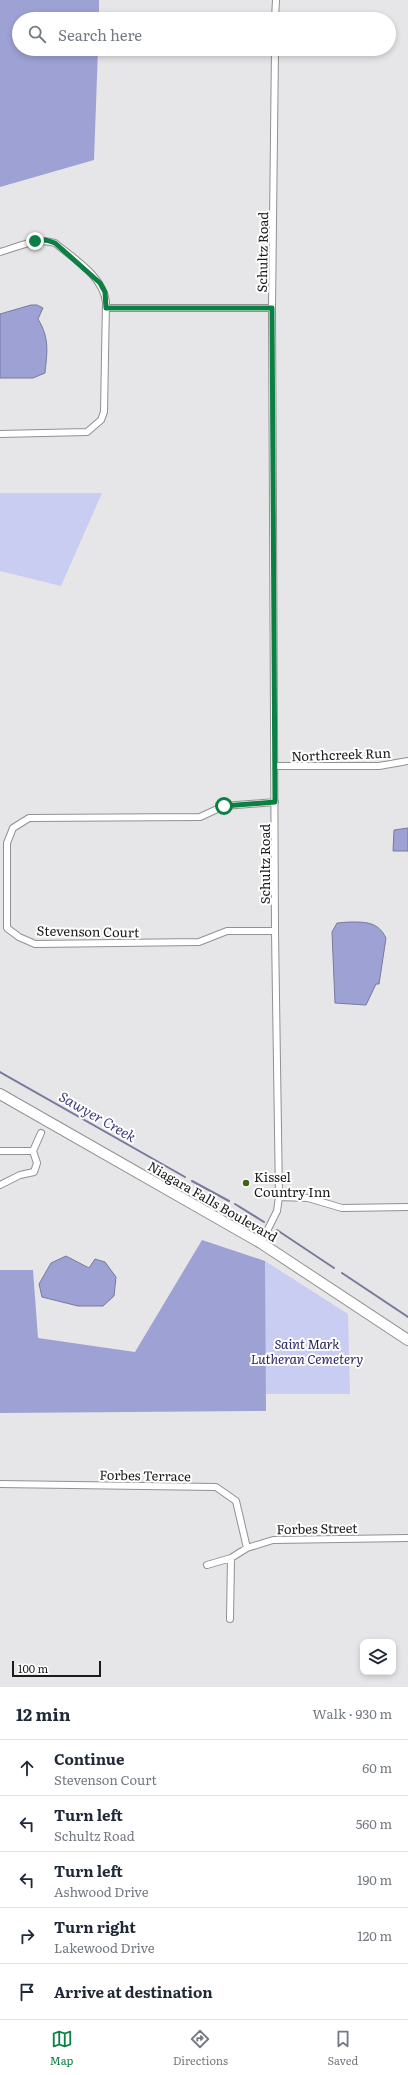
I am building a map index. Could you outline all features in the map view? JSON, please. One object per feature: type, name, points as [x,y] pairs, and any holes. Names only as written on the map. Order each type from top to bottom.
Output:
[{"type":"main road","name":"Niagara Falls Boulevard","points":[[0,1094],[261,1243],[408,1340]]},
{"type":"street","points":[[275,12],[276,0]]},
{"type":"street","name":"Schultz Road","points":[[261,1243],[277,1211],[279,1197],[275,930],[272,308],[275,56]]},
{"type":"street","points":[[0,252],[35,241],[46,240],[55,243],[100,283],[105,292],[106,308],[104,412],[101,420],[87,432],[0,434]]},
{"type":"street","points":[[106,308],[272,308]]},
{"type":"street","name":"Northcreek Run","points":[[274,766],[380,766],[408,761]]},
{"type":"street","name":"Stevenson Court","points":[[275,802],[224,806],[200,817],[29,818],[13,828],[7,843],[7,928],[19,937],[35,944],[199,942],[227,931],[275,930]]},
{"type":"street","points":[[0,1185],[20,1175],[34,1172],[37,1163],[33,1151],[41,1133]]},
{"type":"street","points":[[0,1150],[33,1151]]},
{"type":"street","points":[[279,1197],[308,1198],[342,1208],[408,1207]]},
{"type":"street","name":"Forbes Terrace","points":[[0,1484],[216,1487],[236,1501],[247,1548]]},
{"type":"street","name":"Forbes Street","points":[[207,1565],[231,1558],[247,1548],[273,1540],[408,1538]]},
{"type":"street","points":[[230,1619],[231,1558]]},
{"type":"green space","points":[[0,493],[102,493],[61,586],[0,571]]},
{"type":"green space","name":"Saint Mark Lutheran Cemetery","points":[[265,1261],[348,1314],[350,1394],[265,1394]]},
{"type":"shaded area","points":[[0,0],[99,0],[99,12],[12,12],[12,56],[98,56],[94,160],[0,187]]},
{"type":"shaded area","points":[[31,305],[37,305],[43,308],[38,319],[42,326],[47,346],[45,373],[33,378],[0,378],[0,314]]},
{"type":"shaded area","points":[[408,828],[408,851],[393,851],[394,830]]},
{"type":"shaded area","points":[[362,922],[376,926],[386,938],[379,984],[376,984],[366,1005],[335,1003],[332,932],[337,923]]},
{"type":"shaded area","points":[[202,1240],[265,1261],[266,1411],[0,1413],[0,1270],[33,1270],[38,1338],[135,1352]]},
{"type":"shaded area","points":[[66,1256],[89,1268],[95,1259],[105,1262],[116,1277],[114,1296],[103,1306],[78,1306],[42,1297],[39,1284],[51,1263]]},
{"type":"waterway","name":"Sawyer Creek","points":[[0,1072],[185,1177]]},
{"type":"waterway","name":"Sawyer Creek","points":[[192,1181],[229,1201]]},
{"type":"waterway","name":"Sawyer Creek","points":[[235,1204],[264,1222]]},
{"type":"waterway","name":"Sawyer Creek","points":[[277,1230],[334,1268]]},
{"type":"waterway","name":"Sawyer Creek","points":[[342,1273],[408,1317]]},
{"type":"place","name":"Kissel Country Inn","points":[[246,1183]]},
{"type":"route","points":[[35,241],[46,240],[55,243],[100,283],[105,292],[106,308],[272,308],[275,802],[224,806]]}]
